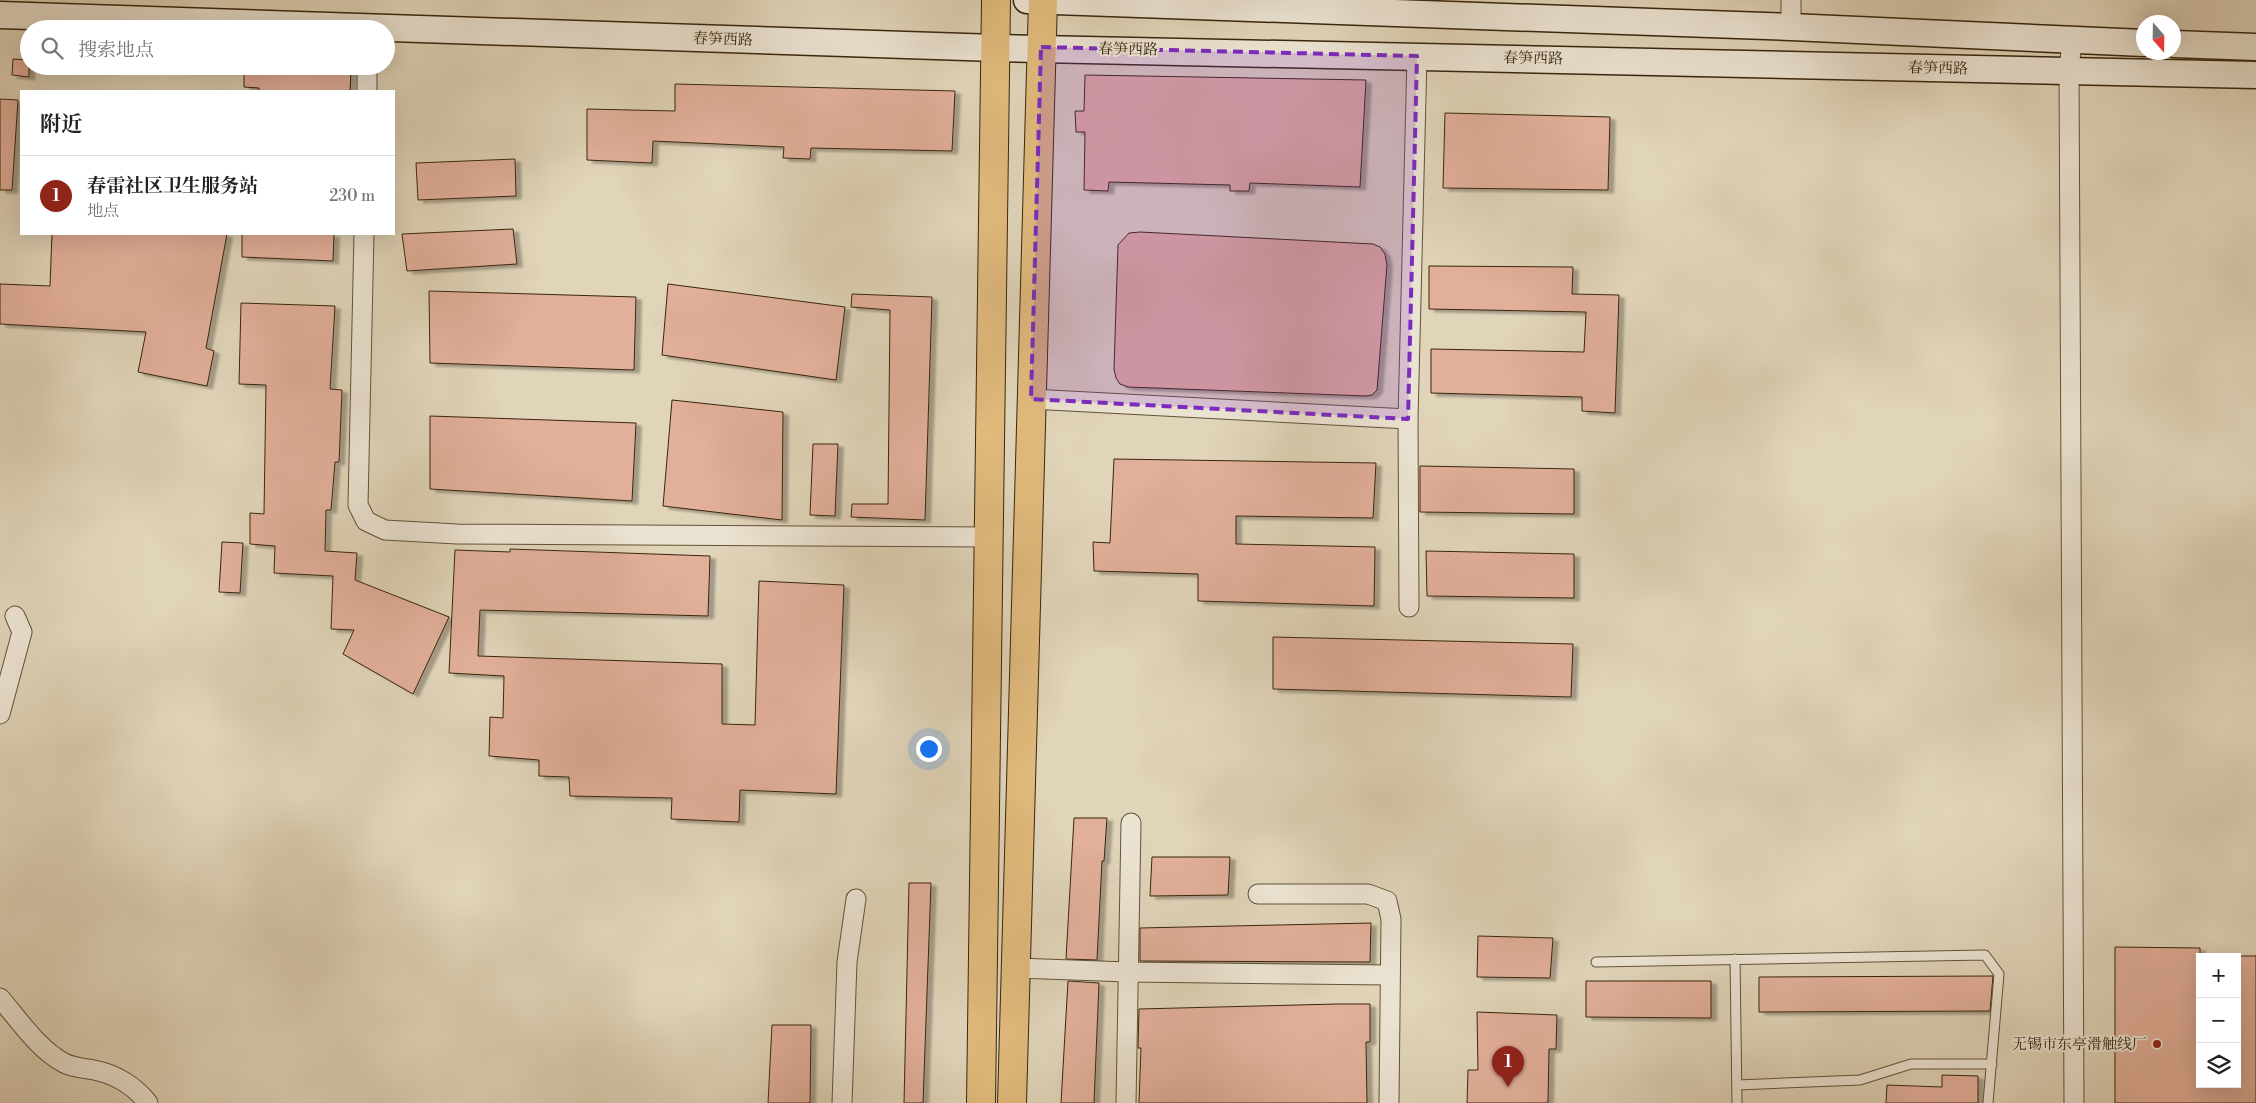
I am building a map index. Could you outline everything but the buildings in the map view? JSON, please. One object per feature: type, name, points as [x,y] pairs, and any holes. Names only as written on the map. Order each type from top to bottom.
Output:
[{"type":"main road","points":[[981,1103],[996,0]]},
{"type":"main road","points":[[1027,0],[1396,7],[2136,43]]},
{"type":"main road","points":[[1012,1103],[1043,0]]},
{"type":"main road","name":"春笋西路","points":[[0,15],[158,10],[379,20]]},
{"type":"main road","name":"春笋西路","points":[[395,21],[996,48],[1041,47],[2256,75]]},
{"type":"main road","points":[[2181,44],[2256,47]]},
{"type":"street","points":[[1790,27],[1791,0]]},
{"type":"street","points":[[2072,40],[2069,71],[2074,1103]]},
{"type":"street","points":[[1409,608],[1408,419],[1417,56]]},
{"type":"street","points":[[367,75],[367,90]]},
{"type":"street","points":[[364,235],[358,505],[366,521],[384,530],[457,534],[989,537]]},
{"type":"street","points":[[1031,399],[1408,419]]},
{"type":"street","points":[[0,714],[22,632],[14,616]]},
{"type":"street","points":[[1126,1103],[1131,823]]},
{"type":"street","points":[[1258,894],[1368,894],[1386,901],[1391,919],[1389,1103]]},
{"type":"street","points":[[842,1103],[847,962],[856,899]]},
{"type":"street","points":[[1016,968],[1128,972],[1390,975]]},
{"type":"street","points":[[0,998],[46,1051],[65,1064],[95,1070],[121,1079],[143,1096],[148,1103]]},
{"type":"lane","points":[[1596,962],[1985,955],[1999,974],[1988,1103]]},
{"type":"lane","points":[[1735,959],[1737,1103]]},
{"type":"lane","points":[[1737,1085],[1860,1080],[1911,1064],[1992,1064]]},
{"type":"highlighted area","points":[[1041,47],[1417,56],[1408,419],[1031,399]]},
{"type":"place","name":"无锡市东亭滑触线厂","points":[[2157,1044]]},
{"type":"place","name":"春雷社区卫生服务站","points":[[1508,1087]]}]
